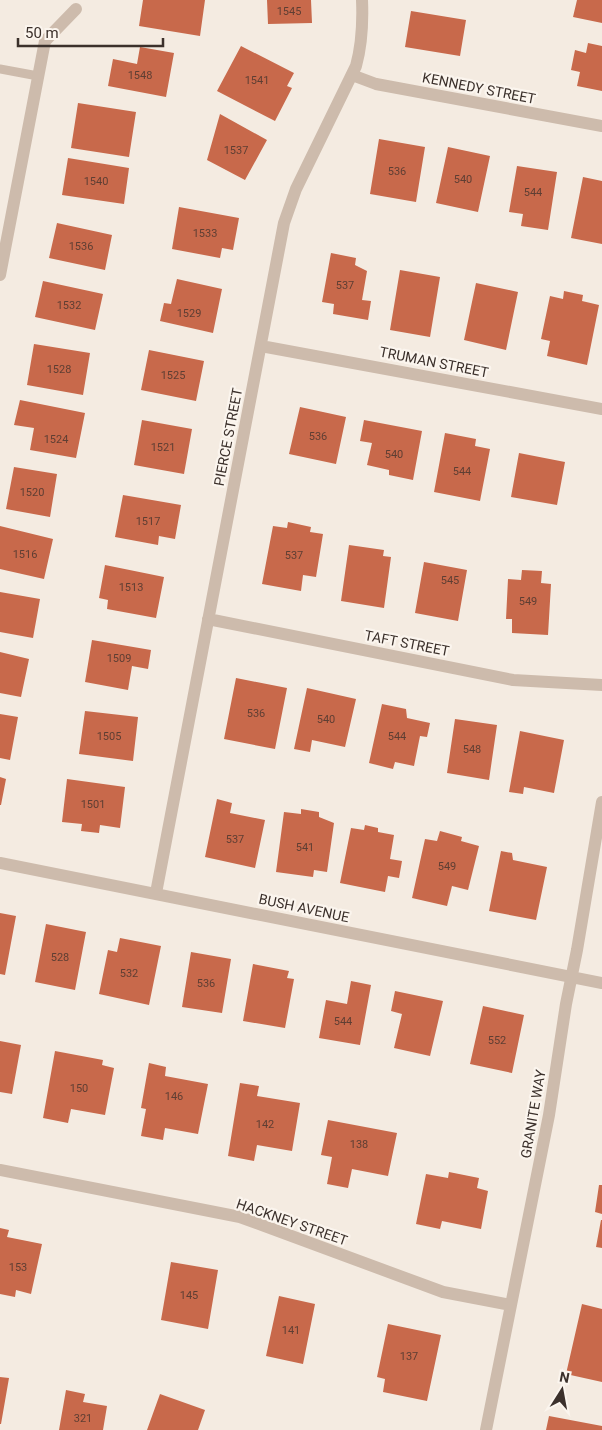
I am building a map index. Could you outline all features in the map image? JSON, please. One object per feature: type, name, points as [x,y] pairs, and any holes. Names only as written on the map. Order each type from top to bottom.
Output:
[{"type":"street","name":"PIERCE STREET","points":[[156,893],[284,224],[296,189],[352,75],[360,54],[364,24],[362,0]]},
{"type":"street","points":[[0,275],[4,235],[45,41],[76,8]]},
{"type":"street","name":"KENNEDY STREET","points":[[352,75],[376,84],[602,126]]},
{"type":"street","name":"TRUMAN STREET","points":[[261,346],[602,409]]},
{"type":"street","name":"TAFT STREET","points":[[208,619],[513,680],[602,685]]},
{"type":"street","name":"GRANITE WAY","points":[[486,1430],[550,1115],[571,977],[602,802]]},
{"type":"street","name":"BUSH AVENUE","points":[[0,863],[602,982]]},
{"type":"street","name":"HACKNEY STREET","points":[[0,1170],[240,1217],[443,1292],[511,1305]]},
{"type":"lane","points":[[0,69],[38,76]]},
{"type":"building","points":[[143,0],[205,0],[200,36],[139,26]]},
{"type":"building","points":[[267,0],[311,0],[312,23],[268,24]]},
{"type":"building","points":[[577,0],[602,0],[602,23],[573,17]]},
{"type":"building","points":[[411,11],[466,20],[460,56],[405,47]]},
{"type":"building","points":[[588,43],[602,46],[602,91],[577,86],[580,72],[571,70],[575,50],[586,53]]},
{"type":"building","points":[[241,46],[294,73],[287,86],[292,88],[275,121],[217,91]]},
{"type":"building","points":[[140,47],[174,53],[166,97],[108,86],[113,59],[137,64]]},
{"type":"building","points":[[78,103],[136,112],[129,157],[71,148]]},
{"type":"building","points":[[220,114],[267,140],[245,180],[207,160]]},
{"type":"building","points":[[379,139],[425,147],[416,202],[370,194]]},
{"type":"building","points":[[448,147],[490,156],[478,212],[436,203]]},
{"type":"building","points":[[68,158],[129,168],[124,204],[62,195]]},
{"type":"building","points":[[517,166],[557,172],[548,230],[521,226],[523,214],[509,212]]},
{"type":"building","points":[[583,177],[602,181],[602,244],[571,238]]},
{"type":"building","points":[[179,207],[239,218],[233,250],[222,248],[220,258],[172,249]]},
{"type":"building","points":[[57,223],[112,235],[105,270],[49,258]]},
{"type":"building","points":[[331,253],[356,258],[355,265],[367,271],[362,300],[371,301],[368,320],[333,314],[334,304],[322,302]]},
{"type":"building","points":[[400,270],[440,277],[430,337],[390,330]]},
{"type":"building","points":[[177,279],[222,289],[213,333],[160,321],[164,303],[171,304]]},
{"type":"building","points":[[43,281],[103,294],[95,330],[35,317]]},
{"type":"building","points":[[476,283],[518,292],[506,350],[464,340]]},
{"type":"building","points":[[564,291],[583,295],[582,301],[599,305],[587,365],[547,356],[550,341],[541,339],[550,296],[563,299]]},
{"type":"building","points":[[34,344],[90,353],[83,395],[27,385]]},
{"type":"building","points":[[149,350],[204,361],[196,401],[141,390]]},
{"type":"building","points":[[20,400],[85,413],[76,458],[30,450],[34,428],[14,425]]},
{"type":"building","points":[[300,407],[346,417],[336,464],[289,454]]},
{"type":"building","points":[[142,420],[192,429],[184,474],[134,465]]},
{"type":"building","points":[[364,420],[422,431],[413,480],[389,475],[389,470],[367,465],[372,443],[360,441]]},
{"type":"building","points":[[445,433],[476,439],[475,446],[490,449],[480,501],[434,492]]},
{"type":"building","points":[[519,453],[565,462],[557,505],[511,497]]},
{"type":"building","points":[[14,467],[57,474],[50,517],[6,509]]},
{"type":"building","points":[[123,495],[181,505],[175,539],[159,536],[158,545],[115,537]]},
{"type":"building","points":[[288,522],[311,527],[310,532],[323,534],[316,577],[303,575],[301,591],[262,584],[273,526],[287,528]]},
{"type":"building","points":[[0,526],[53,539],[44,579],[0,569]]},
{"type":"building","points":[[349,545],[384,550],[383,556],[391,557],[384,608],[341,601]]},
{"type":"building","points":[[424,562],[467,570],[458,621],[415,613]]},
{"type":"building","points":[[105,565],[164,577],[156,618],[107,609],[108,600],[99,598]]},
{"type":"building","points":[[522,570],[542,571],[541,583],[551,584],[548,635],[512,633],[512,619],[506,619],[508,579],[521,580]]},
{"type":"building","points":[[0,592],[40,599],[33,638],[0,632]]},
{"type":"building","points":[[92,640],[151,650],[148,669],[132,666],[128,690],[85,682]]},
{"type":"building","points":[[0,652],[29,659],[21,697],[0,693]]},
{"type":"building","points":[[236,678],[287,688],[275,749],[224,739]]},
{"type":"building","points":[[307,688],[356,699],[345,747],[312,740],[310,752],[294,749]]},
{"type":"building","points":[[382,704],[406,709],[407,718],[430,723],[427,737],[420,736],[414,766],[395,762],[393,769],[369,763]]},
{"type":"building","points":[[85,711],[138,717],[133,761],[79,754]]},
{"type":"building","points":[[0,714],[18,717],[10,760],[0,758]]},
{"type":"building","points":[[455,719],[497,725],[489,780],[447,773]]},
{"type":"building","points":[[520,731],[564,740],[554,793],[524,787],[523,794],[509,792]]},
{"type":"building","points":[[0,777],[6,779],[1,805],[0,805]]},
{"type":"building","points":[[67,779],[125,787],[120,828],[100,825],[99,833],[81,831],[82,824],[62,822]]},
{"type":"building","points":[[217,799],[232,803],[230,813],[265,820],[255,868],[205,857]]},
{"type":"building","points":[[301,809],[319,812],[319,817],[334,823],[327,872],[314,870],[313,877],[276,872],[284,812],[301,814]]},
{"type":"building","points":[[365,825],[378,828],[378,832],[394,835],[390,859],[402,861],[399,878],[388,876],[385,892],[340,883],[351,828],[364,830]]},
{"type":"building","points":[[440,831],[462,837],[461,841],[479,846],[468,890],[452,886],[447,906],[412,898],[425,839],[437,841]]},
{"type":"building","points":[[501,851],[512,853],[513,860],[547,867],[536,920],[489,911]]},
{"type":"building","points":[[0,913],[16,916],[5,975],[0,974]]},
{"type":"building","points":[[46,924],[86,932],[75,990],[35,982]]},
{"type":"building","points":[[120,938],[161,946],[149,1005],[99,994],[108,950],[117,952]]},
{"type":"building","points":[[191,952],[231,959],[222,1013],[182,1007]]},
{"type":"building","points":[[253,964],[289,971],[287,978],[294,979],[285,1028],[243,1021]]},
{"type":"building","points":[[351,981],[371,985],[360,1045],[319,1038],[326,1000],[347,1004]]},
{"type":"building","points":[[395,991],[443,1001],[430,1056],[394,1048],[402,1014],[391,1011]]},
{"type":"building","points":[[483,1006],[524,1015],[512,1073],[470,1064]]},
{"type":"building","points":[[0,1041],[21,1045],[12,1094],[0,1092]]},
{"type":"building","points":[[55,1051],[103,1060],[102,1065],[114,1068],[105,1115],[71,1109],[68,1123],[43,1118]]},
{"type":"building","points":[[149,1063],[166,1067],[165,1076],[208,1084],[198,1134],[165,1128],[163,1140],[141,1136],[146,1109],[141,1108]]},
{"type":"building","points":[[240,1083],[259,1086],[257,1096],[300,1103],[292,1151],[257,1145],[254,1161],[228,1156]]},
{"type":"building","points":[[328,1120],[397,1133],[388,1176],[352,1169],[348,1188],[327,1184],[332,1157],[321,1155]]},
{"type":"building","points":[[449,1172],[479,1178],[477,1188],[488,1191],[481,1229],[442,1221],[440,1229],[416,1224],[426,1174],[448,1178]]},
{"type":"building","points":[[599,1185],[602,1185],[602,1214],[595,1212]]},
{"type":"building","points":[[602,1220],[602,1248],[596,1247]]},
{"type":"building","points":[[0,1228],[9,1230],[7,1237],[42,1244],[31,1294],[16,1290],[15,1297],[0,1294]]},
{"type":"building","points":[[171,1262],[218,1270],[208,1329],[161,1320]]},
{"type":"building","points":[[279,1296],[315,1304],[303,1364],[266,1356]]},
{"type":"building","points":[[582,1304],[602,1309],[602,1382],[566,1374]]},
{"type":"building","points":[[388,1324],[441,1335],[427,1401],[383,1392],[385,1379],[377,1377]]},
{"type":"building","points":[[0,1377],[9,1378],[1,1424],[0,1424]]},
{"type":"building","points":[[66,1390],[85,1394],[83,1402],[107,1406],[103,1430],[59,1430]]},
{"type":"building","points":[[160,1394],[205,1410],[198,1430],[147,1430]]},
{"type":"building","points":[[549,1416],[602,1426],[602,1430],[546,1430]]}]
